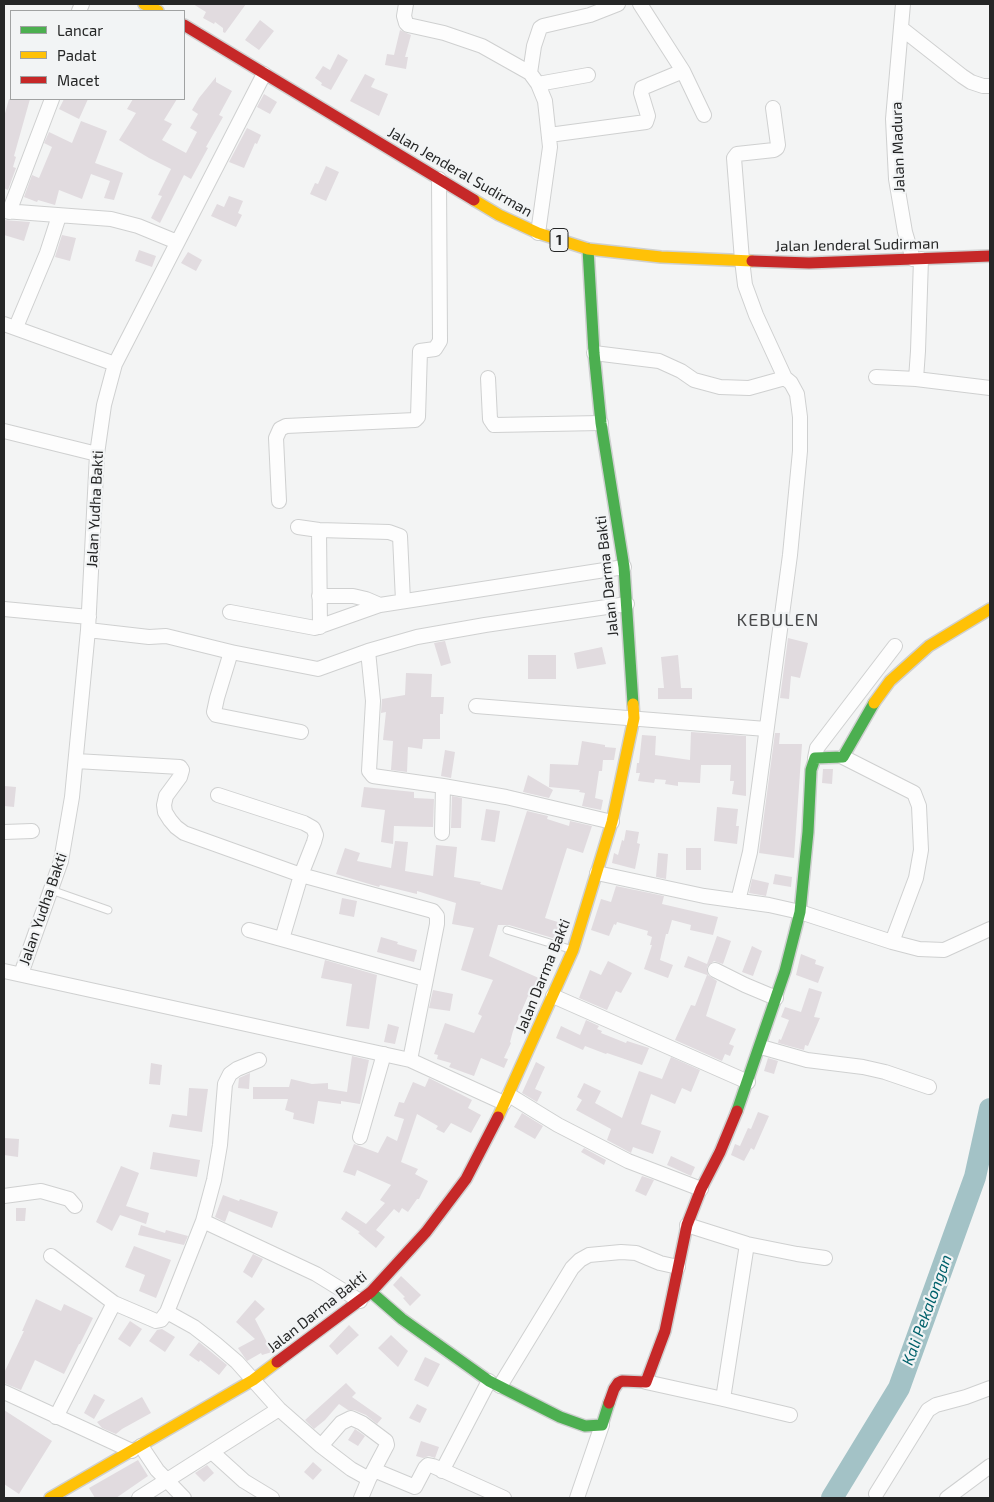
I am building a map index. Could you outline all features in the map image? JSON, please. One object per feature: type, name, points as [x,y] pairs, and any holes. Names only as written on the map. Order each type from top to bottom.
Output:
[{"type":"main road","points":[[144,4],[156,10]]},
{"type":"main road","name":"Jalan Jenderal Sudirman","points":[[185,27],[499,215],[538,233],[588,249],[661,257],[809,263],[990,256]]},
{"type":"main road","name":"Jalan Darma Bakti","points":[[50,1498],[136,1448],[261,1389],[365,1297],[426,1232],[466,1179],[507,1099],[573,950],[612,822],[634,718],[624,567],[601,423],[594,352],[588,249]]},
{"type":"main road","points":[[365,1297],[407,1322],[494,1383],[573,1423],[585,1426],[602,1425],[614,1389],[618,1383],[622,1381],[646,1382],[665,1331],[687,1225],[701,1189],[720,1152],[748,1082],[785,971],[800,912],[808,832],[811,770],[815,758],[843,757],[867,713],[890,681],[929,646],[990,609]]},
{"type":"street","points":[[406,4],[404,16],[406,23],[482,46],[534,78],[588,75]]},
{"type":"street","points":[[538,233],[550,147],[545,101],[534,78],[534,46],[540,28],[590,16],[618,4]]},
{"type":"street","points":[[640,4],[683,71],[704,115]]},
{"type":"street","name":"Jalan Madura","points":[[903,4],[893,118],[896,179],[905,232],[917,259],[918,351],[916,379]]},
{"type":"street","points":[[901,28],[971,82],[990,86]]},
{"type":"street","points":[[549,135],[646,122],[648,116],[641,94],[642,88],[683,71]]},
{"type":"street","name":"Jalan Yudha Bakti","points":[[21,974],[61,861],[72,797],[88,623],[97,454],[104,405],[115,364],[264,74]]},
{"type":"street","points":[[52,100],[6,212],[111,219],[138,226],[178,242]]},
{"type":"street","points":[[738,902],[750,852],[790,555],[800,451],[799,406],[793,387],[785,378],[746,290],[742,260],[734,158],[737,154],[774,150],[777,148],[773,108]]},
{"type":"street","points":[[279,502],[276,438],[280,429],[286,426],[415,420],[418,417],[420,352],[435,349],[440,341],[439,179]]},
{"type":"street","points":[[59,216],[47,253],[10,326],[115,364]]},
{"type":"street","points":[[594,352],[659,360],[694,380],[720,387],[749,388],[785,378]]},
{"type":"street","points":[[876,377],[916,379],[990,388]]},
{"type":"street","points":[[488,378],[490,419],[494,425],[601,423]]},
{"type":"street","points":[[4,431],[97,454]]},
{"type":"street","points":[[298,527],[319,530],[389,532],[400,536],[403,601]]},
{"type":"street","points":[[319,530],[320,627]]},
{"type":"street","points":[[230,612],[306,627],[320,627],[380,605],[624,567]]},
{"type":"street","points":[[319,596],[353,596],[380,605]]},
{"type":"street","points":[[4,609],[88,623],[149,637],[166,636],[231,652],[318,669],[368,651],[417,637],[627,604]]},
{"type":"street","points":[[815,758],[817,748],[895,646]]},
{"type":"street","points":[[368,651],[373,701],[369,773],[376,777],[506,797],[612,822]]},
{"type":"street","points":[[231,652],[217,698],[214,712],[216,715],[301,732]]},
{"type":"street","points":[[476,706],[766,728]]},
{"type":"street","points":[[843,757],[914,793],[919,806],[921,850],[916,878],[892,942]]},
{"type":"street","points":[[76,761],[180,767],[182,770],[180,777],[166,796],[164,805],[165,812],[176,827],[184,833],[301,874],[433,911],[437,916],[437,924],[410,1060]]},
{"type":"street","points":[[442,834],[443,786]]},
{"type":"street","points":[[218,795],[304,823],[313,828],[316,834],[301,874],[282,939]]},
{"type":"street","points":[[4,832],[32,830]]},
{"type":"street","points":[[597,874],[704,896],[769,905],[800,912],[919,949],[944,950],[990,929]]},
{"type":"street","points":[[249,930],[425,980]]},
{"type":"street","points":[[715,970],[776,998]]},
{"type":"street","points":[[4,971],[410,1060],[507,1099],[628,1161],[701,1189]]},
{"type":"street","points":[[553,996],[748,1082]]},
{"type":"street","points":[[761,1047],[807,1060],[884,1072],[929,1087]]},
{"type":"street","points":[[360,1137],[384,1054]]},
{"type":"street","points":[[51,1256],[114,1303],[156,1321],[161,1320],[167,1312],[203,1222],[214,1180],[220,1145],[226,1084],[230,1074],[259,1060]]},
{"type":"street","points":[[4,1196],[42,1190],[70,1199],[75,1206]]},
{"type":"street","points":[[203,1222],[365,1297]]},
{"type":"street","points":[[687,1225],[747,1244],[824,1258]]},
{"type":"street","points":[[723,1399],[747,1244]]},
{"type":"street","points":[[442,1471],[494,1383],[572,1268],[580,1260],[589,1255],[621,1252],[636,1253],[660,1263],[678,1267]]},
{"type":"street","points":[[56,1417],[114,1303]]},
{"type":"street","points":[[167,1312],[194,1327],[238,1362],[279,1408],[321,1446],[351,1469],[371,1474],[413,1493],[422,1471],[428,1465],[504,1498]]},
{"type":"street","points":[[646,1382],[790,1416]]},
{"type":"street","points":[[876,1494],[928,1410],[936,1404],[966,1397],[990,1388]]},
{"type":"street","points":[[4,1392],[56,1417],[136,1448],[184,1498]]},
{"type":"street","points":[[139,1498],[279,1408]]},
{"type":"street","points":[[321,1446],[341,1424],[351,1418],[387,1443],[361,1498]]},
{"type":"street","points":[[577,1498],[602,1425]]},
{"type":"street","points":[[212,1452],[244,1481],[272,1498]]},
{"type":"street","points":[[947,1498],[990,1466]]},
{"type":"lane","points":[[51,890],[108,910]]},
{"type":"lane","points":[[507,930],[573,950]]},
{"type":"building","points":[[193,4],[246,4],[225,33],[223,28],[215,22],[214,24],[203,18],[206,12]]},
{"type":"building","points":[[260,20],[274,31],[259,50],[245,40]]},
{"type":"building","points":[[400,30],[411,35],[405,57],[408,57],[406,69],[385,65],[387,54],[394,55]]},
{"type":"building","points":[[338,54],[348,60],[331,90],[321,85],[322,83],[315,78],[323,66],[330,70]]},
{"type":"building","points":[[365,74],[375,79],[371,87],[388,94],[379,116],[350,101]]},
{"type":"building","points":[[216,77],[216,82],[232,91],[219,115],[223,117],[206,147],[208,148],[191,179],[184,175],[160,223],[151,218],[162,196],[158,195],[171,169],[119,140],[136,113],[127,109],[132,100],[176,100],[164,120],[172,124],[162,140],[186,153],[197,132],[190,128],[198,114],[192,110]]},
{"type":"building","points":[[264,94],[277,102],[270,114],[257,107]]},
{"type":"building","points":[[9,99],[30,100],[14,156],[16,157],[13,167],[16,168],[8,190],[4,188],[4,117]]},
{"type":"building","points":[[64,100],[88,100],[79,119],[59,109]]},
{"type":"building","points":[[81,121],[107,131],[95,163],[123,173],[114,200],[104,198],[110,181],[91,174],[82,199],[59,190],[55,205],[38,200],[37,202],[24,197],[32,175],[39,178],[52,147],[44,143],[49,132],[72,143]]},
{"type":"building","points":[[247,128],[261,135],[257,144],[255,143],[244,168],[229,162]]},
{"type":"building","points":[[326,166],[339,172],[326,201],[310,194],[315,183],[318,184]]},
{"type":"building","points":[[229,196],[243,201],[238,213],[242,215],[236,227],[211,216],[217,204],[224,207]]},
{"type":"building","points":[[4,220],[30,222],[24,241],[4,235]]},
{"type":"building","points":[[62,235],[76,238],[70,261],[55,257]]},
{"type":"building","points":[[139,250],[156,256],[152,267],[135,261]]},
{"type":"building","points":[[188,252],[202,260],[196,271],[181,263]]},
{"type":"building","points":[[788,638],[808,643],[800,678],[791,676],[789,699],[780,698]]},
{"type":"building","points":[[445,641],[451,663],[441,666],[434,643]]},
{"type":"building","points":[[602,647],[606,664],[577,669],[574,653]]},
{"type":"building","points":[[528,655],[556,655],[556,679],[528,679]]},
{"type":"building","points":[[678,655],[681,688],[692,688],[692,699],[658,699],[658,688],[664,688],[661,657]]},
{"type":"building","points":[[406,673],[432,674],[431,697],[444,697],[443,714],[440,714],[440,739],[423,739],[422,749],[408,747],[407,772],[391,770],[393,741],[383,740],[386,712],[381,713],[382,699],[405,695]]},
{"type":"building","points":[[691,732],[746,736],[746,796],[732,794],[734,781],[730,781],[731,765],[701,765],[700,783],[678,782],[678,786],[665,784],[666,780],[655,779],[654,783],[638,781],[640,773],[636,773],[642,735],[656,736],[655,755],[690,760]]},
{"type":"building","points":[[775,733],[780,733],[779,744],[802,744],[794,858],[759,853]]},
{"type":"building","points":[[582,741],[616,748],[614,760],[603,760],[602,771],[599,771],[595,798],[603,800],[601,810],[582,806],[585,793],[579,792],[580,790],[549,787],[550,764],[578,765]]},
{"type":"building","points":[[445,750],[455,752],[451,778],[441,776]]},
{"type":"building","points":[[823,769],[833,769],[832,784],[822,783]]},
{"type":"building","points":[[528,775],[553,790],[549,798],[523,792]]},
{"type":"building","points":[[4,786],[16,787],[14,807],[4,806]]},
{"type":"building","points":[[364,787],[414,792],[414,798],[434,799],[433,827],[394,826],[393,844],[381,842],[385,810],[361,807]]},
{"type":"building","points":[[452,796],[462,798],[461,828],[451,828]]},
{"type":"building","points":[[717,807],[738,809],[736,826],[739,826],[737,844],[714,841]]},
{"type":"building","points":[[486,809],[500,811],[495,842],[481,840]]},
{"type":"building","points":[[527,811],[548,816],[547,819],[569,826],[570,821],[592,826],[583,853],[567,848],[545,918],[561,923],[556,939],[509,925],[498,925],[489,956],[541,979],[532,998],[528,996],[513,1031],[511,1043],[504,1058],[508,1059],[504,1068],[481,1058],[474,1076],[449,1067],[451,1063],[437,1059],[438,1055],[434,1054],[445,1023],[474,1033],[482,1016],[478,1014],[493,980],[461,970],[474,928],[452,924],[456,903],[417,891],[417,894],[380,885],[379,887],[336,874],[345,848],[360,853],[357,861],[391,868],[395,841],[408,842],[405,871],[433,876],[436,845],[457,847],[454,877],[481,882],[480,884],[502,890]]},
{"type":"building","points":[[626,830],[639,832],[637,843],[640,844],[635,869],[612,863],[614,853],[618,855],[622,840],[624,841]]},
{"type":"building","points":[[686,848],[701,848],[701,870],[686,870]]},
{"type":"building","points":[[658,853],[668,854],[666,879],[656,877]]},
{"type":"building","points":[[775,874],[792,877],[791,887],[773,884]]},
{"type":"building","points":[[752,879],[769,883],[766,896],[749,893]]},
{"type":"building","points":[[616,886],[664,896],[662,904],[718,917],[713,935],[690,930],[691,925],[672,920],[668,934],[666,934],[660,960],[673,965],[668,978],[644,969],[652,945],[650,945],[652,937],[647,935],[648,931],[617,922],[616,925],[614,924],[609,936],[591,930],[601,899],[611,902]]},
{"type":"building","points":[[342,898],[357,901],[354,917],[339,914]]},
{"type":"building","points":[[717,936],[731,941],[723,964],[714,961],[707,967],[708,975],[717,981],[706,1016],[736,1029],[729,1044],[734,1046],[730,1056],[725,1054],[722,1061],[675,1040],[691,1005],[695,1006],[707,975],[684,967],[688,956],[707,964]]},
{"type":"building","points":[[381,937],[417,950],[414,962],[377,952]]},
{"type":"building","points":[[752,946],[762,951],[753,976],[742,972]]},
{"type":"building","points":[[801,954],[816,960],[815,964],[824,967],[818,983],[796,975]]},
{"type":"building","points":[[325,960],[377,975],[369,1029],[346,1026],[352,984],[321,978]]},
{"type":"building","points":[[608,961],[632,973],[621,993],[616,991],[607,1010],[579,998],[590,970],[601,975]]},
{"type":"building","points":[[809,988],[822,992],[814,1017],[820,1018],[808,1046],[805,1045],[804,1050],[778,1043],[789,1020],[781,1017],[785,1007],[801,1012]]},
{"type":"building","points":[[433,990],[453,994],[450,1011],[429,1008]]},
{"type":"building","points":[[586,1020],[599,1026],[597,1029],[602,1031],[601,1033],[626,1043],[627,1041],[649,1048],[642,1065],[585,1046],[583,1050],[556,1038],[561,1026],[580,1035]]},
{"type":"building","points":[[388,1024],[399,1027],[395,1044],[384,1042]]},
{"type":"building","points":[[352,1056],[369,1060],[360,1104],[341,1101],[341,1104],[318,1101],[314,1124],[293,1119],[294,1113],[285,1110],[288,1099],[253,1099],[253,1087],[289,1087],[291,1079],[312,1084],[328,1083],[328,1089],[347,1092]]},
{"type":"building","points":[[671,1057],[700,1070],[691,1092],[682,1088],[675,1104],[651,1094],[641,1124],[661,1131],[653,1154],[633,1147],[631,1153],[607,1140],[611,1129],[576,1110],[582,1100],[577,1097],[584,1083],[601,1091],[595,1103],[622,1118],[639,1071],[662,1079]]},
{"type":"building","points":[[768,1058],[778,1061],[774,1074],[764,1071]]},
{"type":"building","points":[[536,1062],[545,1067],[535,1089],[542,1092],[537,1102],[522,1093]]},
{"type":"building","points":[[151,1063],[162,1065],[160,1085],[149,1084]]},
{"type":"building","points":[[250,1073],[249,1089],[238,1088],[239,1078]]},
{"type":"building","points":[[429,1078],[472,1100],[468,1108],[481,1115],[471,1133],[451,1123],[444,1133],[436,1129],[438,1126],[417,1114],[401,1162],[418,1169],[415,1174],[428,1181],[419,1199],[417,1199],[408,1212],[402,1208],[399,1213],[394,1209],[376,1230],[385,1237],[376,1248],[358,1233],[360,1232],[341,1219],[346,1211],[366,1224],[385,1203],[380,1200],[391,1185],[357,1170],[355,1176],[343,1172],[354,1144],[378,1153],[387,1136],[397,1141],[404,1119],[394,1116],[399,1102],[404,1103],[413,1082],[425,1087]]},
{"type":"building","points":[[189,1088],[208,1089],[202,1132],[169,1127],[172,1114],[187,1116]]},
{"type":"building","points":[[758,1112],[769,1116],[754,1150],[751,1148],[744,1161],[731,1155],[735,1144],[740,1146],[748,1128],[751,1129]]},
{"type":"building","points":[[522,1113],[543,1126],[535,1139],[514,1127]]},
{"type":"building","points":[[4,1138],[19,1139],[18,1157],[4,1155]]},
{"type":"building","points":[[584,1148],[606,1160],[604,1165],[581,1152]]},
{"type":"building","points":[[153,1152],[200,1160],[197,1177],[150,1169]]},
{"type":"building","points":[[671,1156],[695,1167],[691,1176],[667,1165]]},
{"type":"building","points":[[121,1166],[139,1173],[126,1206],[149,1213],[146,1224],[120,1215],[112,1231],[96,1222]]},
{"type":"building","points":[[642,1176],[654,1180],[646,1196],[635,1191]]},
{"type":"building","points":[[223,1195],[278,1212],[272,1228],[229,1211],[225,1222],[215,1217]]},
{"type":"building","points":[[16,1208],[26,1208],[25,1221],[16,1221]]},
{"type":"building","points":[[141,1225],[165,1233],[166,1230],[188,1236],[184,1245],[138,1235]]},
{"type":"building","points":[[134,1246],[171,1260],[156,1298],[139,1291],[145,1275],[125,1267]]},
{"type":"building","points":[[253,1254],[263,1259],[252,1278],[243,1272]]},
{"type":"building","points":[[401,1276],[421,1295],[410,1306],[403,1298],[405,1297],[393,1285]]},
{"type":"building","points":[[36,1299],[61,1311],[64,1304],[93,1318],[64,1374],[35,1360],[21,1390],[4,1383],[4,1373],[24,1331],[22,1331]]},
{"type":"building","points":[[255,1300],[265,1309],[255,1319],[272,1352],[262,1355],[261,1353],[247,1361],[238,1348],[255,1339],[236,1322]]},
{"type":"building","points":[[130,1321],[142,1329],[130,1347],[118,1339]]},
{"type":"building","points":[[349,1325],[359,1335],[337,1355],[329,1346]]},
{"type":"building","points":[[162,1329],[175,1337],[165,1352],[149,1341],[157,1330]]},
{"type":"building","points":[[391,1335],[408,1351],[398,1367],[378,1348]]},
{"type":"building","points":[[199,1342],[227,1365],[219,1375],[200,1360],[199,1362],[189,1355]]},
{"type":"building","points":[[425,1357],[440,1364],[428,1387],[414,1380]]},
{"type":"building","points":[[346,1383],[356,1393],[352,1397],[382,1418],[377,1424],[366,1415],[354,1410],[348,1410],[339,1404],[314,1429],[305,1420]]},
{"type":"building","points":[[94,1394],[105,1400],[94,1419],[84,1413]]},
{"type":"building","points":[[142,1397],[151,1413],[116,1434],[102,1428],[97,1422]]},
{"type":"building","points":[[417,1404],[427,1409],[420,1423],[409,1418]]},
{"type":"building","points":[[4,1410],[52,1441],[19,1494],[4,1484]]},
{"type":"building","points":[[355,1429],[365,1436],[358,1446],[348,1440]]},
{"type":"building","points":[[421,1441],[439,1447],[435,1458],[416,1456]]},
{"type":"building","points":[[138,1460],[148,1476],[116,1498],[95,1498],[89,1488]]},
{"type":"building","points":[[313,1462],[322,1470],[313,1480],[304,1472]]},
{"type":"building","points":[[207,1465],[214,1473],[204,1482],[195,1473]]},
{"type":"waterway","name":"Kali Pekalongan","points":[[832,1498],[899,1388],[975,1177],[990,1109]]},
{"type":"traffic: fast","points":[[588,249],[594,353],[601,423],[624,567],[633,704]]},
{"type":"traffic: fast","points":[[737,1111],[785,971],[800,912],[808,832],[811,770],[815,758],[843,757],[874,703]]},
{"type":"traffic: fast","points":[[371,1292],[402,1319],[489,1381],[560,1417],[585,1426],[602,1425],[609,1403]]},
{"type":"traffic: slow","points":[[144,4],[156,10]]},
{"type":"traffic: slow","points":[[474,200],[499,215],[538,233],[588,249],[661,257],[752,261]]},
{"type":"traffic: slow","points":[[874,703],[890,681],[929,646],[990,609]]},
{"type":"traffic: slow","points":[[498,1117],[573,950],[612,822],[634,718],[633,704]]},
{"type":"traffic: slow","points":[[50,1498],[253,1380],[277,1362]]},
{"type":"traffic: jam","points":[[185,26],[474,200]]},
{"type":"traffic: jam","points":[[752,261],[809,263],[990,256]]},
{"type":"traffic: jam","points":[[609,1403],[618,1383],[622,1381],[646,1382],[665,1331],[687,1225],[701,1189],[720,1152],[737,1111]]},
{"type":"traffic: jam","points":[[277,1362],[371,1292],[426,1232],[466,1179],[498,1117]]},
{"type":"district","name":"KEBULEN","points":[[778,620]]}]
